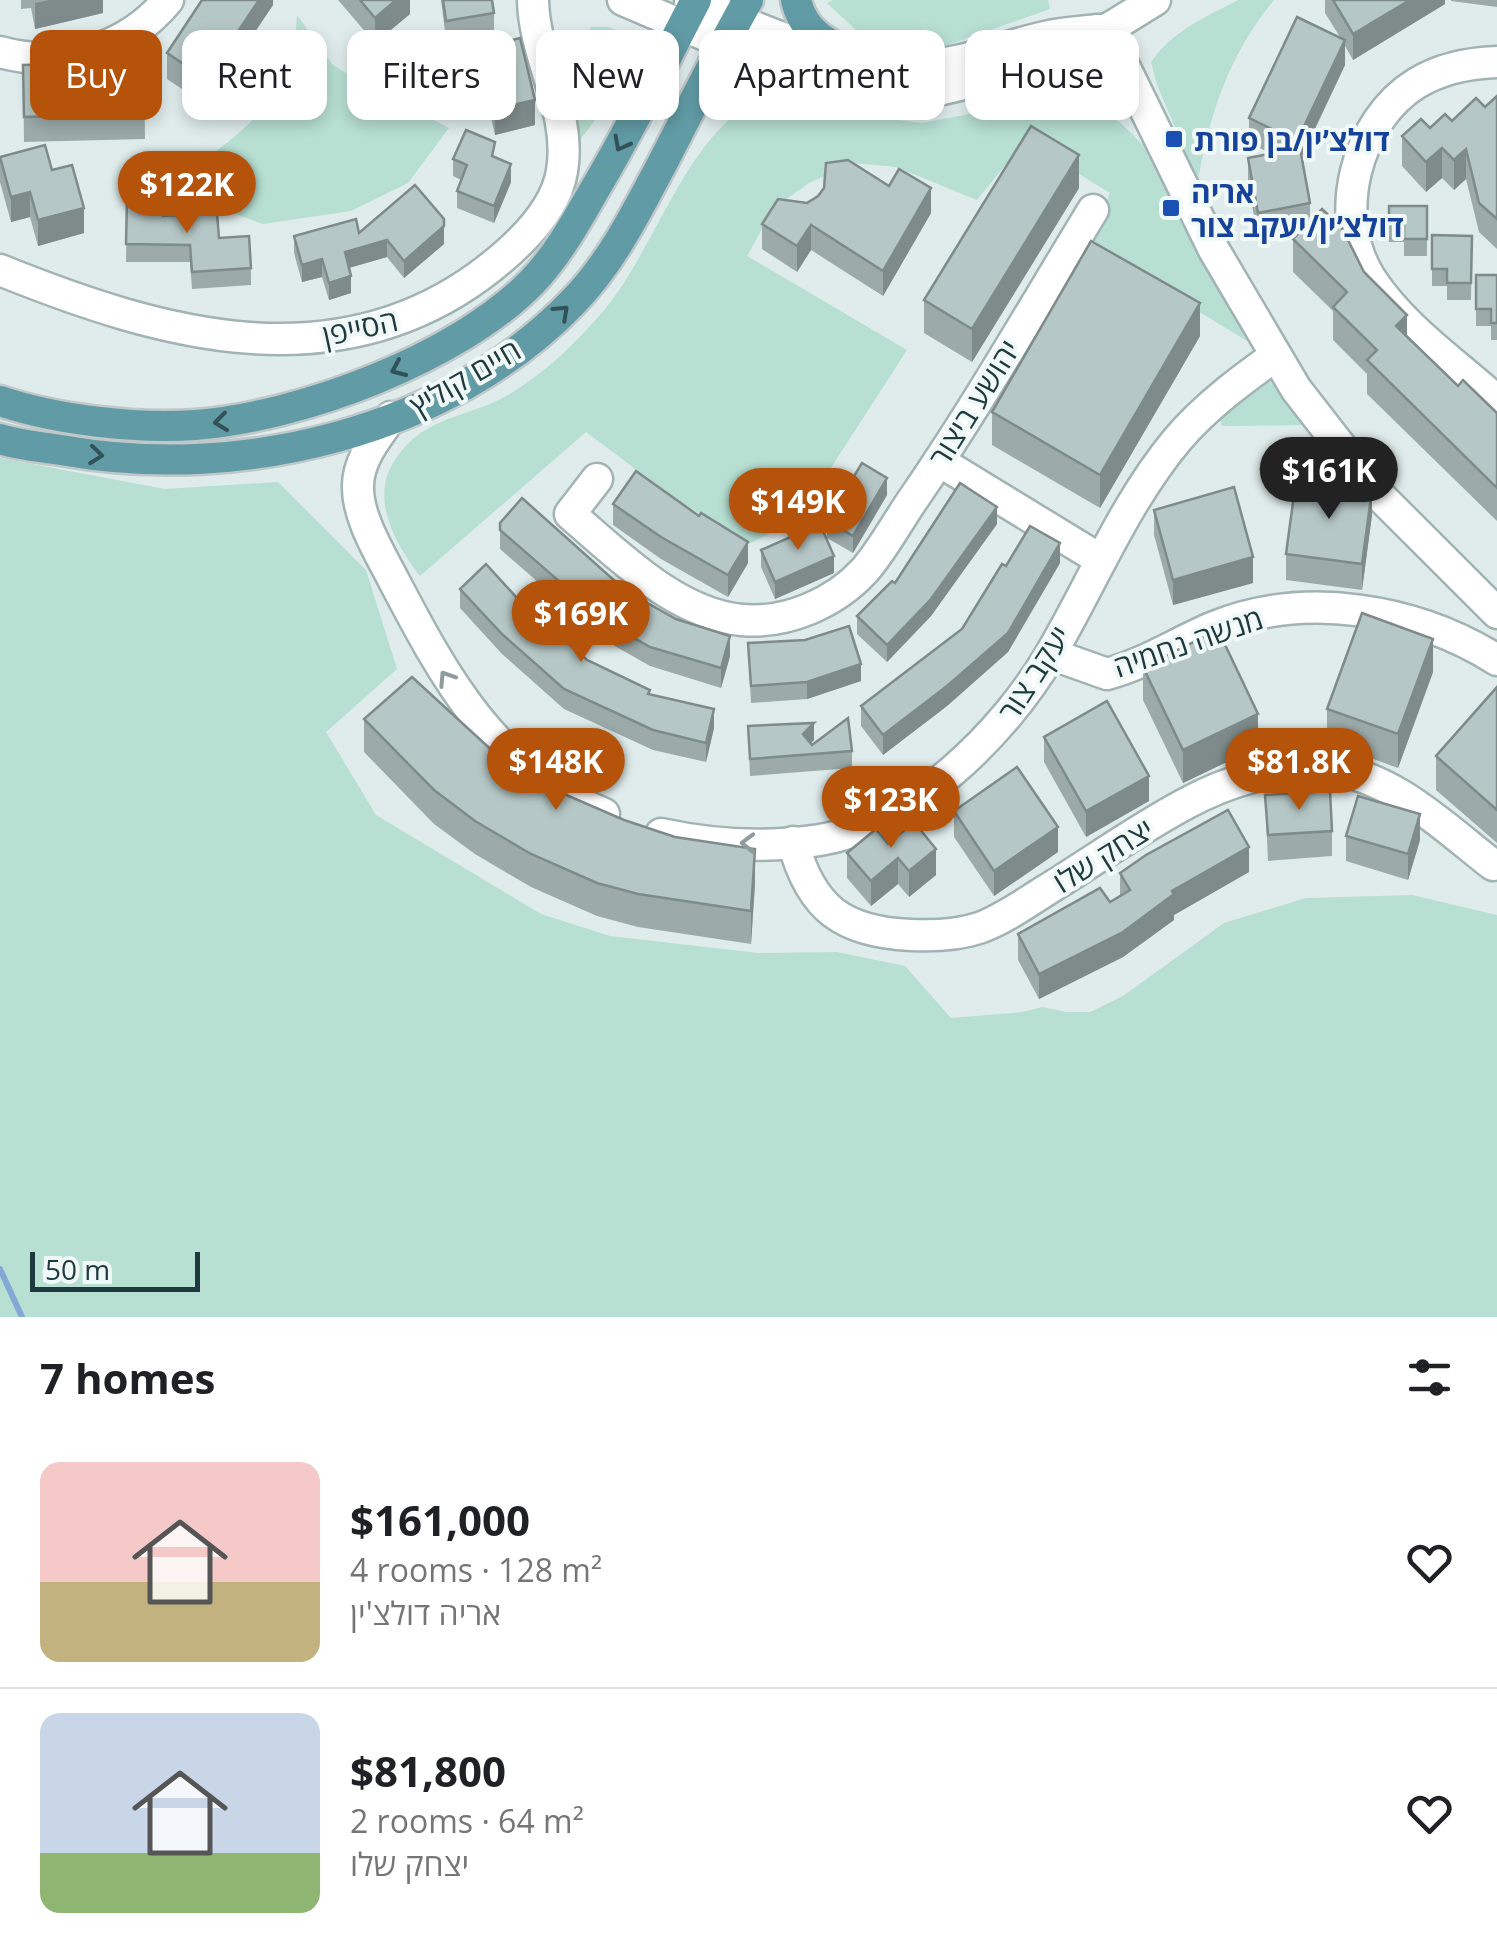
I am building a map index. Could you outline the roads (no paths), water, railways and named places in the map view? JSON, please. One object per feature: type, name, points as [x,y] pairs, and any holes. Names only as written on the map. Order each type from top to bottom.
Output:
[{"type":"main road","points":[[796,0],[799,15],[810,30]]},
{"type":"main road","name":"חיים קוליץ","points":[[0,401],[89,419],[194,425],[248,418],[316,398],[440,351],[510,303],[557,250],[618,150],[691,7]]},
{"type":"main road","name":"חיים קוליץ","points":[[0,439],[138,460],[196,460],[330,438],[424,405],[507,357],[574,301],[606,262],[631,223],[736,22]]},
{"type":"street","points":[[0,52],[47,60],[81,54],[138,30],[168,0]]},
{"type":"street","name":"הסייפן","points":[[534,0],[536,30]]},
{"type":"street","name":"הסייפן","points":[[551,30],[554,0]]},
{"type":"street","points":[[623,0],[691,7],[760,30]]},
{"type":"street","points":[[945,63],[1046,37],[1106,29],[1155,0]]},
{"type":"street","points":[[736,22],[817,76],[908,91],[965,84]]},
{"type":"street","points":[[1497,62],[1445,69],[1415,84],[1389,107],[1370,134],[1355,175],[1350,208],[1354,242],[1370,278],[1396,311],[1497,401]]},
{"type":"street","points":[[1139,98],[1214,250],[1275,356],[1330,436],[1376,492],[1497,612]]},
{"type":"street","name":"הסייפן","points":[[0,270],[173,329],[297,340],[366,331],[400,321],[466,287],[527,235],[549,204],[562,176],[565,148],[559,120]]},
{"type":"street","name":"יהושע ביצור","points":[[597,479],[570,514],[632,566],[692,604],[742,620],[778,620],[815,606],[864,570],[939,461],[1092,210]]},
{"type":"street","name":"יעקב צור","points":[[391,418],[362,464],[360,505],[382,558],[438,666],[462,702],[543,782],[595,811],[641,829],[689,840],[793,842],[823,839],[864,826],[936,784],[1005,722],[1051,654],[1126,514],[1178,440],[1239,382],[1275,356]]},
{"type":"street","points":[[939,461],[1102,560]]},
{"type":"street","name":"מנשה נחמיה","points":[[1051,654],[1108,674],[1243,618],[1331,608],[1414,622],[1474,646],[1497,660]]},
{"type":"street","name":"יצחק שלו","points":[[793,842],[810,889],[828,910],[855,927],[888,934],[930,936],[978,928],[1002,916],[1187,803],[1283,770],[1328,769],[1376,782],[1414,803],[1493,865]]},
{"type":"waterway","points":[[0,1269],[22,1317]]},
{"type":"place","name":"דולצ׳ין/בן פורת","points":[[1174,139]]},
{"type":"place","name":"אריה דולצ׳ין/יעקב צור","points":[[1171,208]]}]
